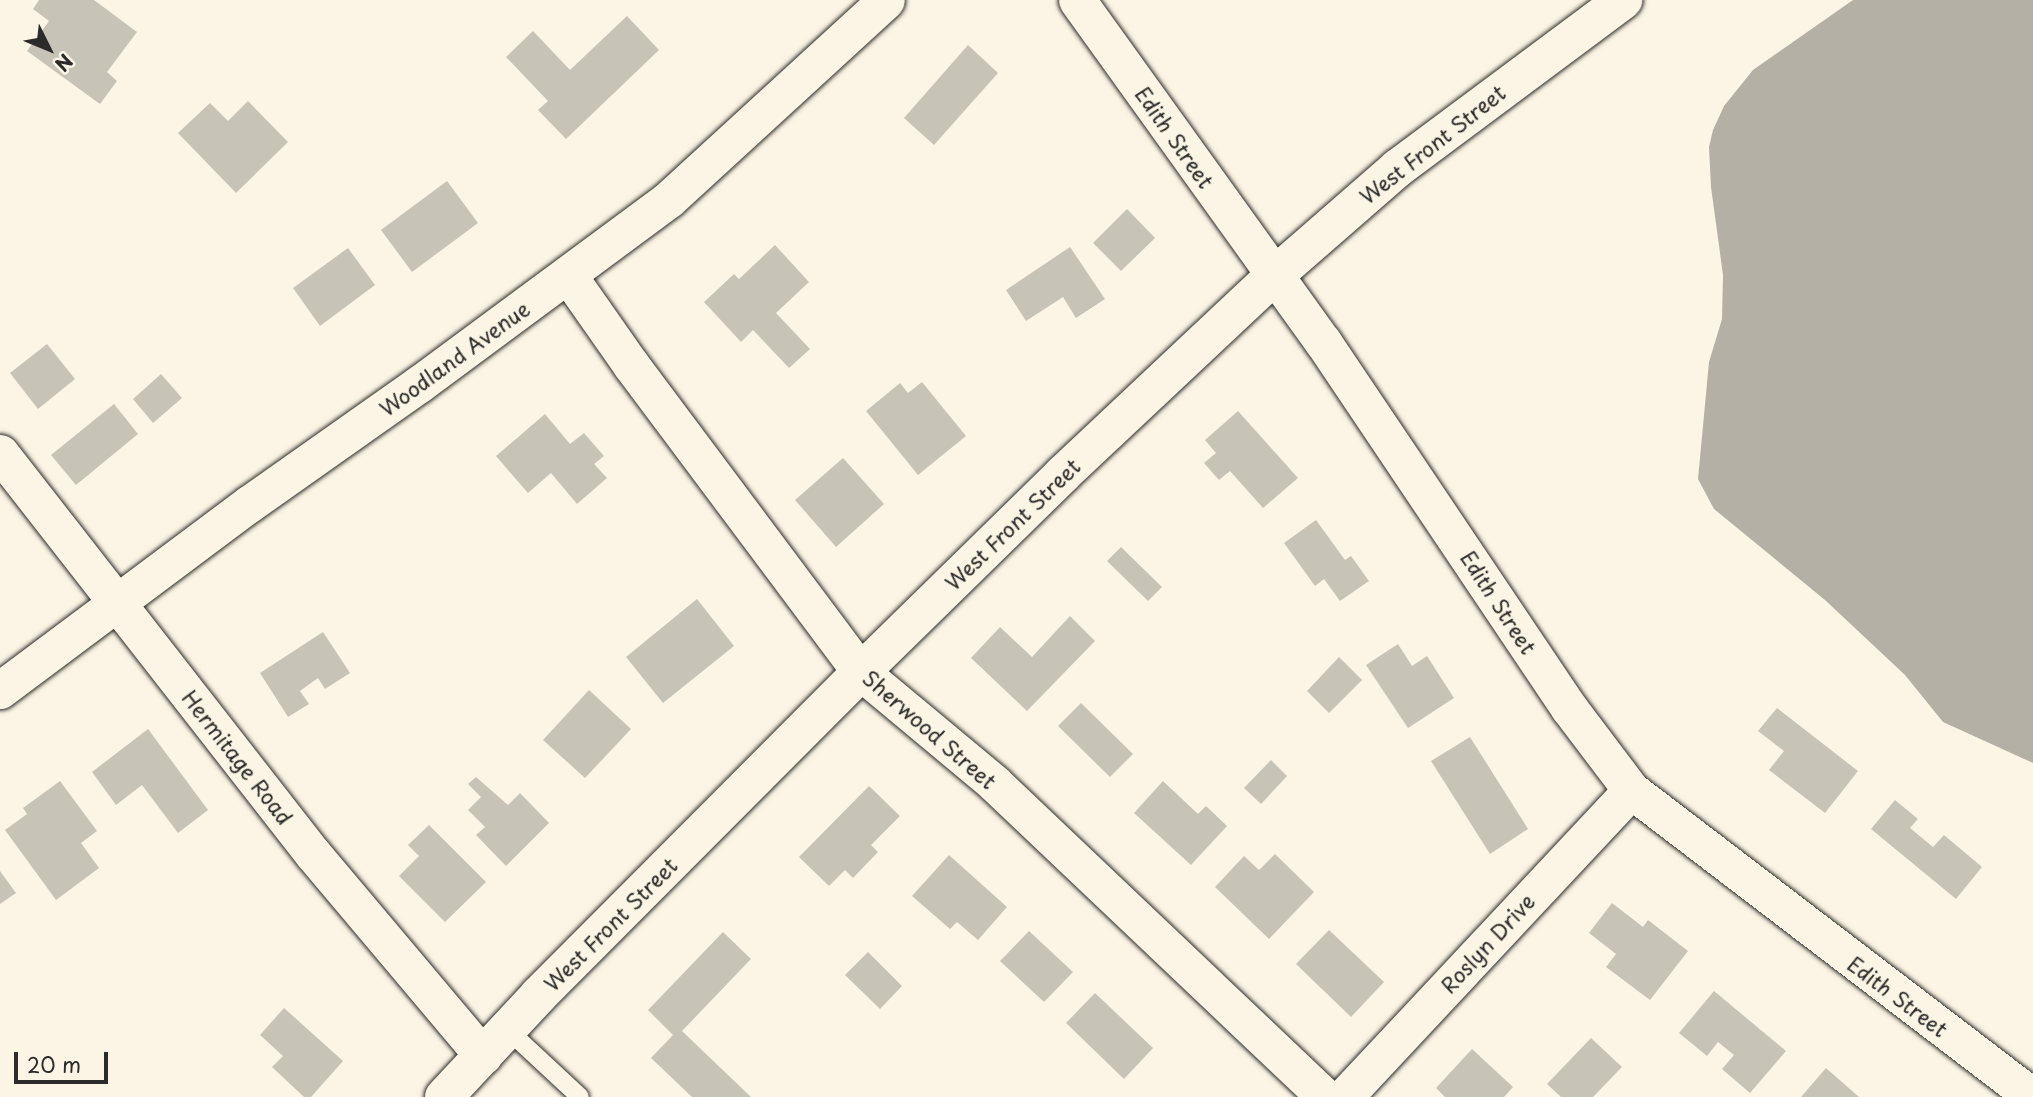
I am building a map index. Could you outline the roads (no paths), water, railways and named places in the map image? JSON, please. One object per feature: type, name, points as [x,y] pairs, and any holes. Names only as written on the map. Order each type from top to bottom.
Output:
[{"type":"street","name":"Woodland Avenue","points":[[0,690],[116,601],[669,199],[886,0]]},
{"type":"street","name":"Edith Street","points":[[1077,0],[1433,501],[1569,708],[1631,790],[2033,1097]]},
{"type":"street","name":"West Front Street","points":[[444,1097],[861,671],[1063,474],[1274,276],[1398,168],[1623,0]]},
{"type":"street","name":"Sherwood Street","points":[[568,275],[631,365],[861,671],[994,783],[1325,1097]]},
{"type":"street","name":"Hermitage Road","points":[[0,453],[313,854],[495,1043]]},
{"type":"street","name":"Roslyn Drive","points":[[1343,1097],[1631,790]]},
{"type":"lane","points":[[495,1043],[580,1097]]}]
